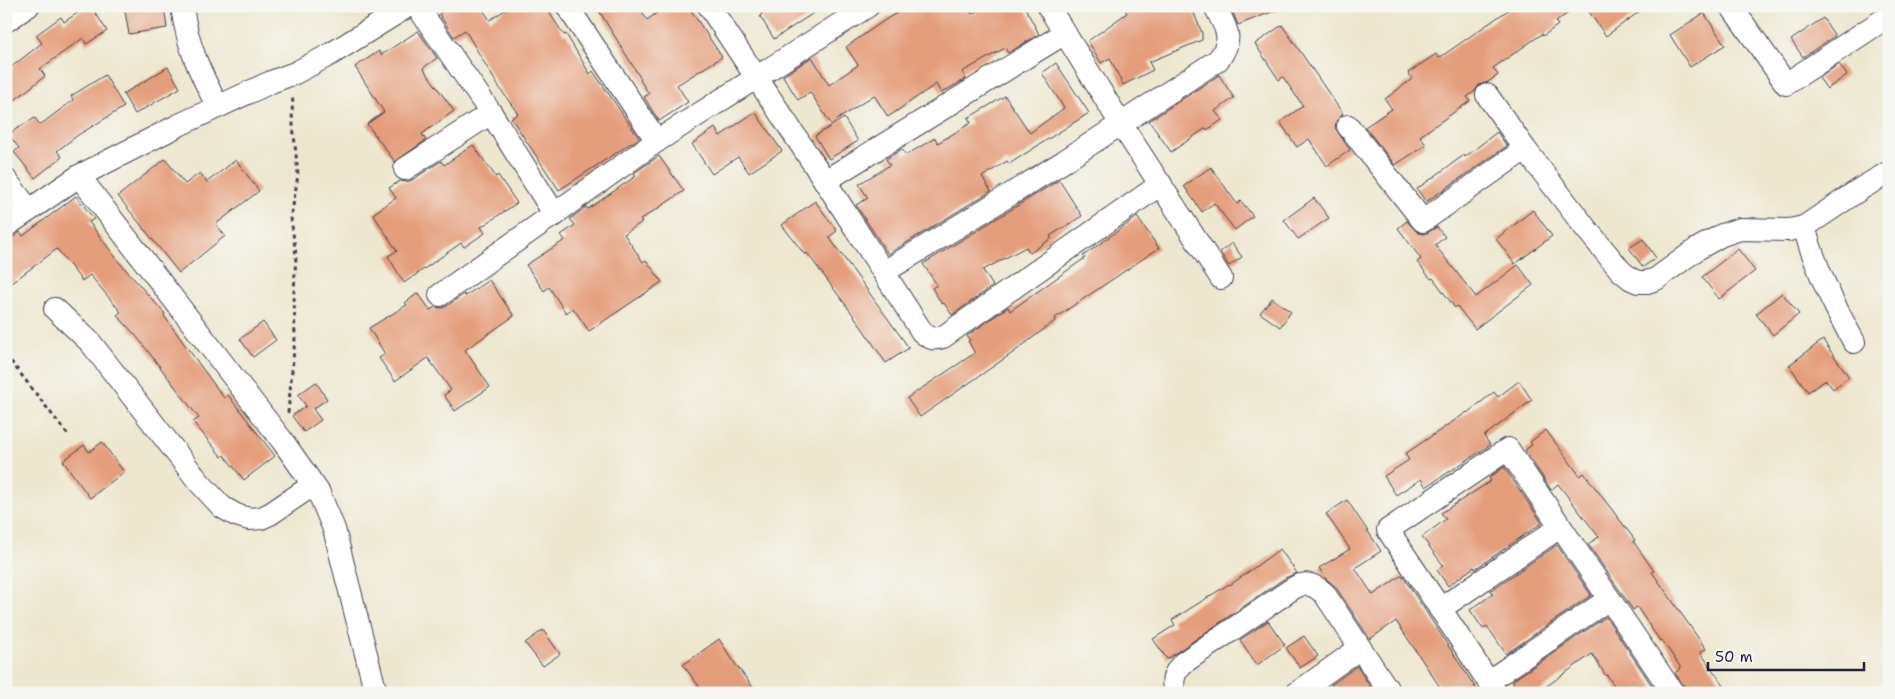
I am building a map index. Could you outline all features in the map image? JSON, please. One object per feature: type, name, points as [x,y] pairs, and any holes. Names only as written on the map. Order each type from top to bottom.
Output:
[{"type":"street","points":[[6,21],[28,6]]},
{"type":"street","points":[[182,6],[188,41],[196,65],[218,107]]},
{"type":"street","points":[[6,226],[79,176],[218,107],[295,73],[331,54],[408,6]]},
{"type":"street","points":[[417,6],[491,113],[555,215]]},
{"type":"street","points":[[567,6],[657,142]]},
{"type":"street","points":[[709,6],[922,332],[935,340],[942,337],[1161,184]]},
{"type":"street","points":[[440,295],[657,142],[868,6]]},
{"type":"street","points":[[1048,6],[1121,124],[1221,278]]},
{"type":"street","points":[[884,272],[1063,162],[1218,60],[1227,49],[1228,39],[1226,28],[1216,6]]},
{"type":"street","points":[[1731,6],[1786,84],[1889,16]]},
{"type":"street","points":[[825,181],[1064,33]]},
{"type":"street","points":[[1487,95],[1525,149],[1584,226],[1615,263],[1631,279],[1638,282],[1656,279],[1697,249],[1722,235],[1740,229],[1789,230],[1804,227],[1889,172]]},
{"type":"street","points":[[405,169],[491,113]]},
{"type":"street","points":[[1348,126],[1423,222],[1525,149]]},
{"type":"street","points":[[79,176],[284,443],[320,494],[334,529],[376,693]]},
{"type":"street","points":[[6,180],[29,210]]},
{"type":"street","points":[[1804,227],[1813,258],[1828,294],[1854,342]]},
{"type":"street","points":[[55,309],[90,342],[199,482],[222,507],[236,515],[249,519],[261,518],[313,485]]},
{"type":"street","points":[[1609,599],[1492,687],[1388,530],[1508,449],[1673,693]]},
{"type":"street","points":[[1440,608],[1560,527]]},
{"type":"street","points":[[1175,693],[1172,683],[1175,672],[1183,663],[1301,584],[1310,584],[1324,593],[1390,693]]},
{"type":"street","points":[[1297,693],[1360,648]]},
{"type":"path","points":[[284,443],[295,339],[294,292],[296,255],[291,218],[298,175],[292,114],[295,73]]},
{"type":"path","points":[[6,355],[68,435]]},
{"type":"building","points":[[88,6],[91,6],[107,31],[86,44],[83,38],[40,69],[45,76],[6,107],[6,71],[42,43],[36,35],[61,17],[64,22]]},
{"type":"building","points":[[124,6],[164,6],[167,28],[129,34]]},
{"type":"building","points":[[450,6],[480,6],[490,20],[511,6],[545,6],[564,35],[566,34],[590,74],[593,71],[639,138],[559,190],[511,118],[518,114],[497,84],[465,30],[454,37],[439,14]]},
{"type":"building","points":[[596,6],[639,6],[647,20],[666,6],[688,6],[722,57],[677,85],[688,102],[659,121],[644,97],[649,94],[641,79]]},
{"type":"building","points":[[757,6],[824,6],[774,39],[760,16],[762,14]]},
{"type":"building","points":[[909,6],[967,6],[972,14],[985,6],[1024,6],[1039,34],[1008,53],[1005,48],[962,72],[966,79],[941,93],[936,84],[888,117],[874,95],[831,124],[810,92],[798,100],[783,76],[812,57],[829,85],[858,65],[846,47]]},
{"type":"building","points":[[1123,6],[1191,6],[1202,33],[1202,40],[1149,62],[1153,70],[1123,85],[1110,58],[1101,63],[1088,41],[1127,13]]},
{"type":"building","points":[[1230,6],[1284,6],[1284,7],[1238,25]]},
{"type":"building","points":[[1514,6],[1577,6],[1556,22],[1558,25],[1493,68],[1498,75],[1488,82],[1479,85],[1467,97],[1470,101],[1420,136],[1426,145],[1395,165],[1365,127],[1392,109],[1385,99],[1412,79],[1408,73],[1436,54],[1439,58]]},
{"type":"building","points":[[1585,6],[1647,6],[1606,36]]},
{"type":"building","points":[[1704,13],[1725,45],[1690,67],[1670,35]]},
{"type":"building","points":[[1823,18],[1835,36],[1803,57],[1791,40]]},
{"type":"building","points":[[1282,25],[1343,114],[1336,121],[1335,128],[1350,150],[1327,166],[1309,139],[1297,147],[1280,122],[1303,106],[1283,77],[1279,80],[1255,44]]},
{"type":"building","points":[[418,31],[437,58],[423,68],[454,111],[422,134],[426,140],[395,162],[367,124],[384,112],[355,67],[379,51],[381,55]]},
{"type":"building","points":[[1056,63],[1089,113],[1009,164],[1007,161],[982,177],[991,191],[888,254],[856,205],[868,198],[859,184],[890,165],[886,159],[902,149],[906,155],[935,138],[938,143],[971,123],[968,118],[1005,96],[1030,133],[1064,108],[1042,73]]},
{"type":"building","points":[[1839,64],[1847,75],[1827,89],[1819,78]]},
{"type":"building","points":[[168,67],[180,88],[135,114],[123,94]]},
{"type":"building","points":[[105,75],[124,107],[78,135],[57,151],[62,157],[35,178],[14,152],[19,148],[8,134],[35,118],[40,125],[73,100],[71,96]]},
{"type":"building","points":[[1219,75],[1234,98],[1215,111],[1222,120],[1207,130],[1206,128],[1171,152],[1149,121]]},
{"type":"building","points":[[755,112],[782,151],[749,173],[738,157],[712,174],[692,144],[715,128],[720,136]]},
{"type":"building","points":[[844,118],[858,141],[829,159],[815,136]]},
{"type":"building","points":[[1497,132],[1507,146],[1426,202],[1417,189],[1464,155],[1465,157]]},
{"type":"building","points":[[473,145],[496,177],[498,175],[517,203],[481,227],[485,233],[464,247],[461,243],[404,283],[388,256],[397,251],[373,214],[396,198],[389,188],[400,181],[412,180],[441,161],[444,165]]},
{"type":"building","points":[[659,156],[684,191],[640,220],[642,222],[624,234],[643,262],[646,260],[662,282],[589,331],[573,308],[566,313],[549,287],[544,291],[526,265],[565,240],[561,235],[575,225],[570,219],[636,176],[634,173]]},
{"type":"building","points":[[165,159],[185,184],[200,173],[207,182],[236,160],[259,191],[216,224],[225,236],[179,273],[118,196]]},
{"type":"building","points":[[1211,167],[1237,204],[1241,201],[1253,216],[1235,230],[1214,203],[1202,212],[1184,186]]},
{"type":"building","points":[[1059,180],[1082,216],[1050,236],[1052,238],[1030,253],[1026,247],[983,270],[993,286],[952,315],[932,288],[937,285],[923,264]]},
{"type":"building","points":[[76,196],[94,219],[89,222],[119,262],[165,314],[164,316],[224,398],[228,395],[275,456],[244,480],[193,422],[199,418],[137,337],[117,315],[121,312],[90,275],[82,281],[57,249],[6,287],[6,243],[20,232],[23,236]]},
{"type":"building","points":[[1314,198],[1329,218],[1298,239],[1284,220]]},
{"type":"building","points":[[815,201],[837,231],[829,237],[909,348],[886,363],[807,253],[805,255],[782,225]]},
{"type":"building","points":[[1533,210],[1552,236],[1515,264],[1496,239]]},
{"type":"building","points":[[1137,217],[1159,248],[1055,318],[1056,320],[1014,352],[920,417],[907,398],[975,353],[967,336],[1008,307],[1010,311],[1085,258],[1083,256]]},
{"type":"building","points":[[1407,221],[1418,233],[1425,234],[1437,227],[1445,237],[1435,245],[1476,297],[1518,265],[1533,285],[1475,329],[1457,306],[1455,308],[1433,278],[1431,279],[1417,262],[1421,259],[1398,228]]},
{"type":"building","points":[[1643,239],[1656,258],[1643,267],[1629,248]]},
{"type":"building","points":[[1232,243],[1242,257],[1229,266],[1220,252]]},
{"type":"building","points":[[1738,249],[1755,271],[1719,299],[1702,277]]},
{"type":"building","points":[[489,280],[514,316],[465,350],[490,387],[455,411],[444,395],[451,390],[428,358],[395,381],[379,358],[385,354],[369,328],[407,305],[405,303],[418,293],[430,310],[435,307],[442,308]]},
{"type":"building","points":[[1782,293],[1799,314],[1773,335],[1756,314]]},
{"type":"building","points":[[1272,298],[1291,312],[1280,327],[1260,313]]},
{"type":"building","points":[[263,322],[276,340],[253,357],[240,339]]},
{"type":"building","points":[[1823,340],[1849,377],[1833,389],[1826,380],[1808,392],[1789,365]]},
{"type":"building","points":[[1519,381],[1532,400],[1484,436],[1490,445],[1426,487],[1421,479],[1396,495],[1384,476],[1409,460],[1405,454],[1467,413],[1494,392],[1498,397]]},
{"type":"building","points":[[316,382],[327,399],[313,409],[321,420],[304,432],[292,416],[306,406],[298,395]]},
{"type":"building","points":[[1546,430],[1580,476],[1584,473],[1635,540],[1633,541],[1654,571],[1652,572],[1706,649],[1700,652],[1729,693],[1686,693],[1684,686],[1675,673],[1681,668],[1637,607],[1633,610],[1588,544],[1599,537],[1558,484],[1551,490],[1525,450],[1532,445],[1530,442]]},
{"type":"building","points":[[102,442],[124,472],[90,498],[63,461],[84,445],[89,452]]},
{"type":"building","points":[[1504,467],[1542,523],[1448,586],[1437,570],[1443,565],[1422,537],[1446,519],[1441,513],[1491,481],[1489,478]]},
{"type":"building","points":[[1347,500],[1381,551],[1355,568],[1373,595],[1402,575],[1479,693],[1444,693],[1396,621],[1370,639],[1335,586],[1325,578],[1319,568],[1350,549],[1326,514]]},
{"type":"building","points":[[1557,545],[1591,595],[1506,654],[1487,626],[1483,629],[1470,610],[1493,594],[1490,591]]},
{"type":"building","points":[[1280,549],[1297,573],[1285,578],[1167,659],[1153,639],[1175,625],[1172,620],[1230,585]]},
{"type":"building","points":[[1606,617],[1657,693],[1619,693],[1592,654],[1537,693],[1519,693],[1512,681]]},
{"type":"building","points":[[1268,621],[1285,645],[1257,665],[1240,640]]},
{"type":"building","points":[[543,630],[560,654],[543,666],[525,643]]},
{"type":"building","points":[[1304,636],[1318,656],[1300,668],[1286,648]]},
{"type":"building","points":[[719,639],[757,693],[704,693],[683,665]]},
{"type":"building","points":[[1357,666],[1374,693],[1336,693],[1331,685]]}]
